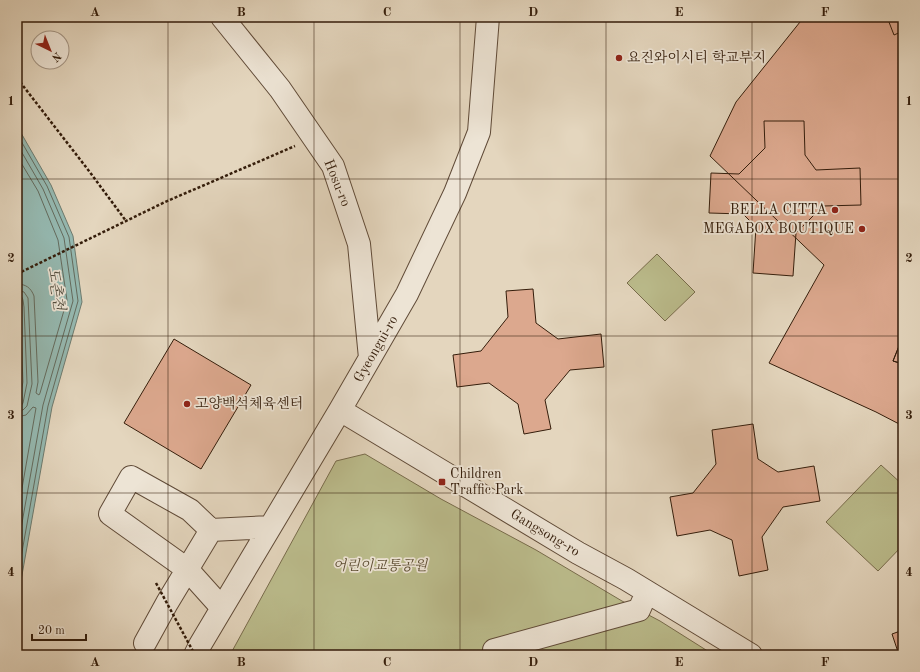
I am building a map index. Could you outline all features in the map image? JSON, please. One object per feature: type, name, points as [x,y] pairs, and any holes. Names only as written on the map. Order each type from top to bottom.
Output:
[{"type":"street","name":"Hosu-ro","points":[[222,17],[280,89],[333,166],[359,244],[370,358]]},
{"type":"street","name":"Gyeongui-ro","points":[[195,655],[407,294],[455,193],[479,132],[488,17]]},
{"type":"street","name":"Gangsong-ro","points":[[340,410],[578,553],[626,579],[751,655]]},
{"type":"street","points":[[222,608],[188,569],[110,514],[131,477],[190,510],[212,530],[270,527]]},
{"type":"street","points":[[145,643],[167,603],[212,530]]},
{"type":"street","points":[[494,650],[639,610],[647,592]]},
{"type":"path","points":[[17,78],[89,170],[126,221]]},
{"type":"path","points":[[17,274],[165,202],[314,138]]},
{"type":"path","points":[[156,583],[195,655]]},
{"type":"green space","points":[[657,254],[695,292],[665,321],[627,283]]},
{"type":"green space","name":"어린이교통공원","points":[[365,454],[441,499],[536,550],[622,601],[660,621],[714,655],[230,655],[336,461]]},
{"type":"green space","points":[[881,465],[903,485],[903,545],[878,571],[826,522]]},
{"type":"water","name":"도촌천","points":[[17,126],[51,185],[73,236],[82,302],[52,407],[17,603],[17,411],[23,382],[20,308],[17,286]]},
{"type":"building","name":"BELLA CITTA","points":[[804,17],[903,17],[903,336],[893,361],[903,364],[903,426],[769,363],[824,265],[710,156],[736,102]]},
{"type":"building","points":[[887,17],[903,17],[903,31],[894,35]]},
{"type":"building","points":[[764,121],[804,121],[805,155],[816,170],[860,168],[861,205],[823,206],[796,233],[793,276],[753,273],[756,227],[743,214],[709,213],[711,173],[739,174],[765,148]]},
{"type":"building","points":[[533,289],[536,323],[558,339],[601,334],[604,367],[570,370],[545,400],[551,429],[524,434],[518,404],[489,383],[457,387],[453,355],[481,351],[508,317],[506,291]]},
{"type":"building","points":[[903,336],[903,364],[893,361]]},
{"type":"building","name":"고양백석체육센터","points":[[174,339],[251,385],[201,469],[124,423]]},
{"type":"building","points":[[753,424],[758,459],[778,472],[814,466],[820,501],[783,507],[762,537],[768,570],[739,576],[732,540],[710,530],[677,536],[670,497],[693,493],[716,464],[712,430]]},
{"type":"building","points":[[903,630],[903,655],[899,655],[892,634]]},
{"type":"place","name":"요진와이시티 학교부지","points":[[619,58]]},
{"type":"place","name":"BELLA CITTA","points":[[835,210]]},
{"type":"place","name":"MEGABOX BOUTIQUE","points":[[862,229]]},
{"type":"place","name":"고양백석체육센터","points":[[187,404]]},
{"type":"place","name":"Children Traffic Park","points":[[442,482]]}]
